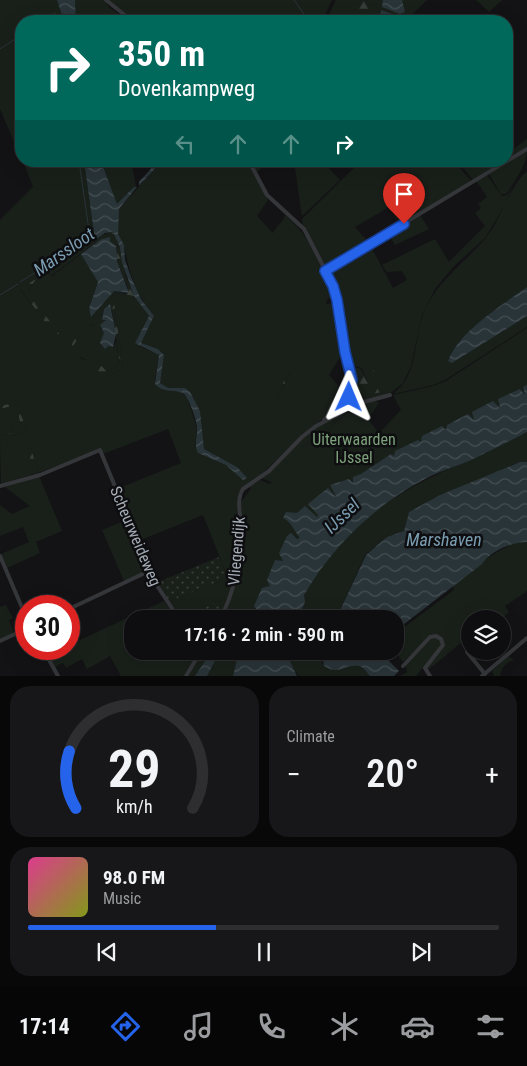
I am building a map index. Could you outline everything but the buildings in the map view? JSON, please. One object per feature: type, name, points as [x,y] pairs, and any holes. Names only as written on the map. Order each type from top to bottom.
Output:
[{"type":"street","points":[[106,0],[125,15]]},
{"type":"street","points":[[513,158],[527,149]]},
{"type":"street","points":[[252,167],[267,195],[304,229],[336,295],[345,352],[357,404]]},
{"type":"street","points":[[325,271],[498,167]]},
{"type":"street","points":[[316,426],[346,402],[351,391],[352,380]]},
{"type":"street","points":[[316,426],[357,404],[390,395]]},
{"type":"street","name":"Vliegendijk","points":[[224,610],[234,588],[242,530],[240,497],[242,491],[269,471],[302,437],[316,426]]},
{"type":"street","name":"Scheurweideweg","points":[[0,486],[41,474],[100,450],[149,571],[159,591],[173,610]]},
{"type":"street","points":[[0,556],[17,595]]},
{"type":"street","points":[[80,604],[149,571]]},
{"type":"street","points":[[0,641],[15,634]]},
{"type":"street","points":[[403,666],[430,637],[436,636],[441,639],[442,645],[425,668],[430,676]]},
{"type":"street","points":[[473,660],[484,675],[527,638]]},
{"type":"street","points":[[49,660],[58,676]]},
{"type":"street","points":[[186,676],[196,660]]},
{"type":"street","points":[[489,670],[493,675]]},
{"type":"green space","points":[[0,0],[57,0],[62,15],[15,15],[15,144],[0,109]]},
{"type":"green space","points":[[75,0],[104,0],[110,8],[120,15],[76,15]]},
{"type":"green space","points":[[106,0],[332,0],[325,15],[125,15]]},
{"type":"green space","points":[[336,0],[427,0],[411,15],[329,15]]},
{"type":"green space","points":[[346,0],[383,0],[382,7],[405,12],[402,0],[407,0],[409,15],[393,15],[382,10],[381,15],[360,15]]},
{"type":"green space","points":[[476,0],[502,0],[489,12]]},
{"type":"green space","points":[[527,139],[527,148],[513,157],[513,149]]},
{"type":"green space","points":[[527,150],[525,161],[516,179],[506,194],[501,194],[489,174],[500,167],[513,167],[513,159]]},
{"type":"green space","points":[[25,167],[85,167],[95,240],[47,272],[52,276],[81,254],[98,281],[89,308],[91,317],[76,334],[71,346],[73,346],[87,326],[93,325],[93,320],[104,308],[102,320],[106,320],[100,328],[104,332],[108,346],[113,347],[116,341],[120,364],[107,372],[102,366],[79,357],[106,378],[123,367],[113,295],[116,293],[134,296],[149,316],[136,341],[141,347],[159,355],[155,380],[163,390],[181,392],[187,397],[197,428],[195,446],[198,453],[226,465],[239,475],[237,467],[204,449],[199,409],[180,388],[168,388],[160,383],[164,355],[158,349],[141,343],[154,316],[138,291],[131,275],[124,245],[118,236],[119,209],[157,167],[251,167],[268,200],[257,216],[273,233],[285,215],[293,222],[315,252],[334,296],[327,299],[326,304],[335,303],[343,352],[329,375],[348,396],[340,406],[307,431],[239,494],[240,532],[238,555],[231,588],[223,610],[217,610],[222,600],[197,610],[174,610],[168,602],[228,578],[203,515],[138,541],[117,489],[181,463],[168,429],[103,454],[101,449],[38,473],[18,402],[0,406],[0,220],[33,187]],"holes":[[[36,279],[28,292],[65,348],[20,289]],[[292,369],[277,401],[274,402],[289,370]]]},
{"type":"green space","points":[[103,167],[132,167],[136,186],[117,205]]},
{"type":"green space","points":[[254,167],[262,167],[257,172]]},
{"type":"green space","points":[[295,167],[328,167],[340,180],[302,216]]},
{"type":"green space","points":[[355,167],[459,167],[472,182],[401,224],[389,207],[355,227],[369,243],[327,268],[324,267],[303,226],[302,219]]},
{"type":"green space","points":[[462,167],[496,167],[474,181]]},
{"type":"green space","points":[[527,172],[527,287],[471,329],[461,339],[448,361],[452,363],[527,316],[527,327],[445,380],[433,385],[393,394],[408,376],[426,307],[442,284],[486,237],[519,180]]},
{"type":"green space","points":[[487,175],[502,196],[507,195],[513,186],[506,203],[485,238],[455,265],[435,289],[422,315],[411,366],[403,383],[388,395],[358,402],[349,365],[351,366],[360,396],[383,392],[349,350],[343,315],[340,315],[337,293],[328,272],[329,269],[370,245],[393,288],[407,280],[402,271],[387,272],[382,265],[435,239],[449,262],[485,226],[475,213],[481,208],[478,204],[487,197],[476,181]]},
{"type":"green space","points":[[420,215],[429,229],[395,245],[389,234]]},
{"type":"green space","points":[[113,232],[121,247],[126,277],[134,296],[116,293],[113,295],[123,367],[106,378],[88,370],[77,358],[99,363],[107,372],[120,364],[112,311],[108,305],[93,320],[94,324],[87,326],[73,346],[71,344],[76,334],[110,293],[114,291],[127,294],[128,288],[117,261],[116,246],[110,241],[110,237],[96,242],[52,275],[46,272],[100,236]]},
{"type":"green space","points":[[36,279],[28,292],[66,343],[64,348],[20,288]]},
{"type":"green space","points":[[340,315],[343,315],[349,350],[359,361],[369,359],[383,392],[360,396],[351,366],[361,369],[369,386],[362,368],[348,364]]},
{"type":"green space","name":"Uiterwaarden IJssel","points":[[527,328],[527,394],[447,433],[266,610],[225,610],[234,590],[239,556],[241,502],[251,489],[249,486],[260,480],[270,484],[307,447],[352,413],[363,417],[365,415],[360,404],[373,400],[379,403],[368,419],[379,433],[401,410],[393,395],[433,386],[446,381]]},
{"type":"green space","points":[[292,368],[277,401],[274,402],[289,370]]},
{"type":"green space","points":[[352,385],[354,404],[322,423],[347,402]]},
{"type":"green space","points":[[18,402],[38,473],[34,474],[23,433],[0,440],[0,436],[11,433],[12,427],[15,431],[22,430],[16,405],[0,409],[0,406]]},
{"type":"green space","points":[[16,405],[22,430],[15,431],[12,427],[11,433],[0,436],[0,409]]},
{"type":"green space","points":[[353,408],[358,411],[350,411],[304,446],[269,481],[261,478],[312,430]]},
{"type":"green space","points":[[350,411],[358,411],[363,417],[352,413],[307,447],[272,482],[269,481],[303,447]]},
{"type":"green space","name":"Uiterwaarden IJssel","points":[[527,432],[527,462],[513,464],[503,471],[440,495],[409,512],[404,531],[387,537],[365,555],[340,610],[302,610],[305,591],[316,574],[352,531],[374,512],[422,482]]},
{"type":"green space","points":[[23,433],[34,474],[1,484],[0,440]]},
{"type":"green space","points":[[39,476],[62,531],[36,542],[40,553],[7,568],[1,554],[29,542],[23,527],[0,536],[0,505],[12,514],[30,506],[5,487]]},
{"type":"green space","points":[[126,520],[147,571],[124,581],[102,530]]},
{"type":"green space","points":[[519,542],[527,542],[527,591],[505,606],[508,610],[461,610],[461,643],[428,670],[427,666],[442,649],[440,637],[432,634],[403,662],[402,660],[404,660],[404,627],[454,590],[452,586],[484,561]]},
{"type":"green space","points":[[219,557],[228,578],[168,602],[156,583]]},
{"type":"green space","points":[[221,600],[218,610],[196,610]]},
{"type":"green space","points":[[164,601],[170,610],[145,610]]},
{"type":"green space","points":[[6,605],[13,618],[9,620],[14,633],[0,640],[0,607]]},
{"type":"green space","points":[[124,620],[124,660],[194,660],[184,676],[121,676],[110,656],[87,669],[82,659],[66,668],[63,663],[55,667],[51,660],[80,660],[80,640]]},
{"type":"green space","points":[[431,637],[440,639],[441,645],[416,676],[400,676],[407,672],[405,665]]},
{"type":"green space","points":[[511,658],[514,660],[504,666],[500,676],[494,676],[492,671],[504,660],[511,660]]},
{"type":"green space","points":[[197,660],[243,660],[238,676],[187,676]]},
{"type":"green space","points":[[289,660],[322,660],[322,663],[334,669],[358,666],[370,676],[299,676]]},
{"type":"water","points":[[57,0],[75,0],[76,15],[62,15]]},
{"type":"water","points":[[383,0],[402,0],[405,12],[400,14],[382,7]]},
{"type":"water","points":[[381,10],[395,15],[381,15]]},
{"type":"water","points":[[85,167],[103,167],[117,204],[134,187],[137,187],[119,209],[118,234],[124,245],[125,260],[131,277],[141,299],[154,316],[141,343],[158,349],[164,355],[160,383],[168,388],[185,388],[190,392],[200,411],[204,449],[237,467],[247,478],[243,480],[226,465],[198,453],[196,443],[197,426],[186,396],[181,392],[163,389],[155,384],[159,355],[135,343],[149,316],[134,296],[122,262],[120,247],[113,232],[105,233],[95,240]]},
{"type":"water","points":[[153,167],[156,167],[139,186],[139,182]]},
{"type":"water","points":[[110,237],[110,241],[116,246],[117,261],[129,293],[114,291],[91,317],[89,308],[98,282],[81,254],[100,240]]},
{"type":"water","points":[[527,287],[527,316],[452,363],[448,361],[461,339],[471,329]]},
{"type":"water","points":[[110,304],[116,334],[113,347],[108,346],[105,349],[100,343],[104,333],[100,325],[106,320],[102,320],[104,309]]},
{"type":"water","name":"IJssel","points":[[527,385],[527,432],[469,461],[423,480],[387,502],[356,529],[328,560],[304,595],[305,602],[302,610],[257,610],[254,606],[262,588],[270,586],[267,580],[275,560],[283,561],[279,553],[287,536],[291,533],[297,539],[300,538],[286,519],[283,518],[286,512],[297,513],[305,506],[317,517],[318,515],[308,504],[328,488],[337,498],[330,485],[349,479],[353,483],[353,477],[361,474],[391,454],[394,456],[395,451],[418,440],[421,442],[422,436],[442,426],[446,430],[447,425],[468,414],[474,420],[472,412],[493,401],[500,408],[498,399],[520,389],[525,395],[523,387]]},
{"type":"water","name":"Marshaven","points":[[520,462],[527,462],[527,542],[508,546],[490,555],[482,564],[404,624],[404,610],[340,610],[366,555],[387,537],[404,531],[409,512],[440,495]]},
{"type":"water","points":[[206,660],[215,660],[207,676],[195,676]]},
{"type":"water","points":[[237,660],[289,660],[297,676],[233,676]]},
{"type":"water","points":[[323,660],[388,660],[399,671],[394,676],[370,676],[360,666],[334,670],[324,666]]},
{"type":"waterway","points":[[294,0],[305,15]]},
{"type":"waterway","points":[[0,49],[15,39]]},
{"type":"waterway","points":[[80,167],[90,237]]},
{"type":"waterway","name":"Marssloot","points":[[20,282],[95,235]]},
{"type":"waterway","name":"Marssloot","points":[[0,295],[18,284]]},
{"type":"route","points":[[349,397],[352,380],[345,352],[337,300],[333,286],[325,271],[404,224]]}]
